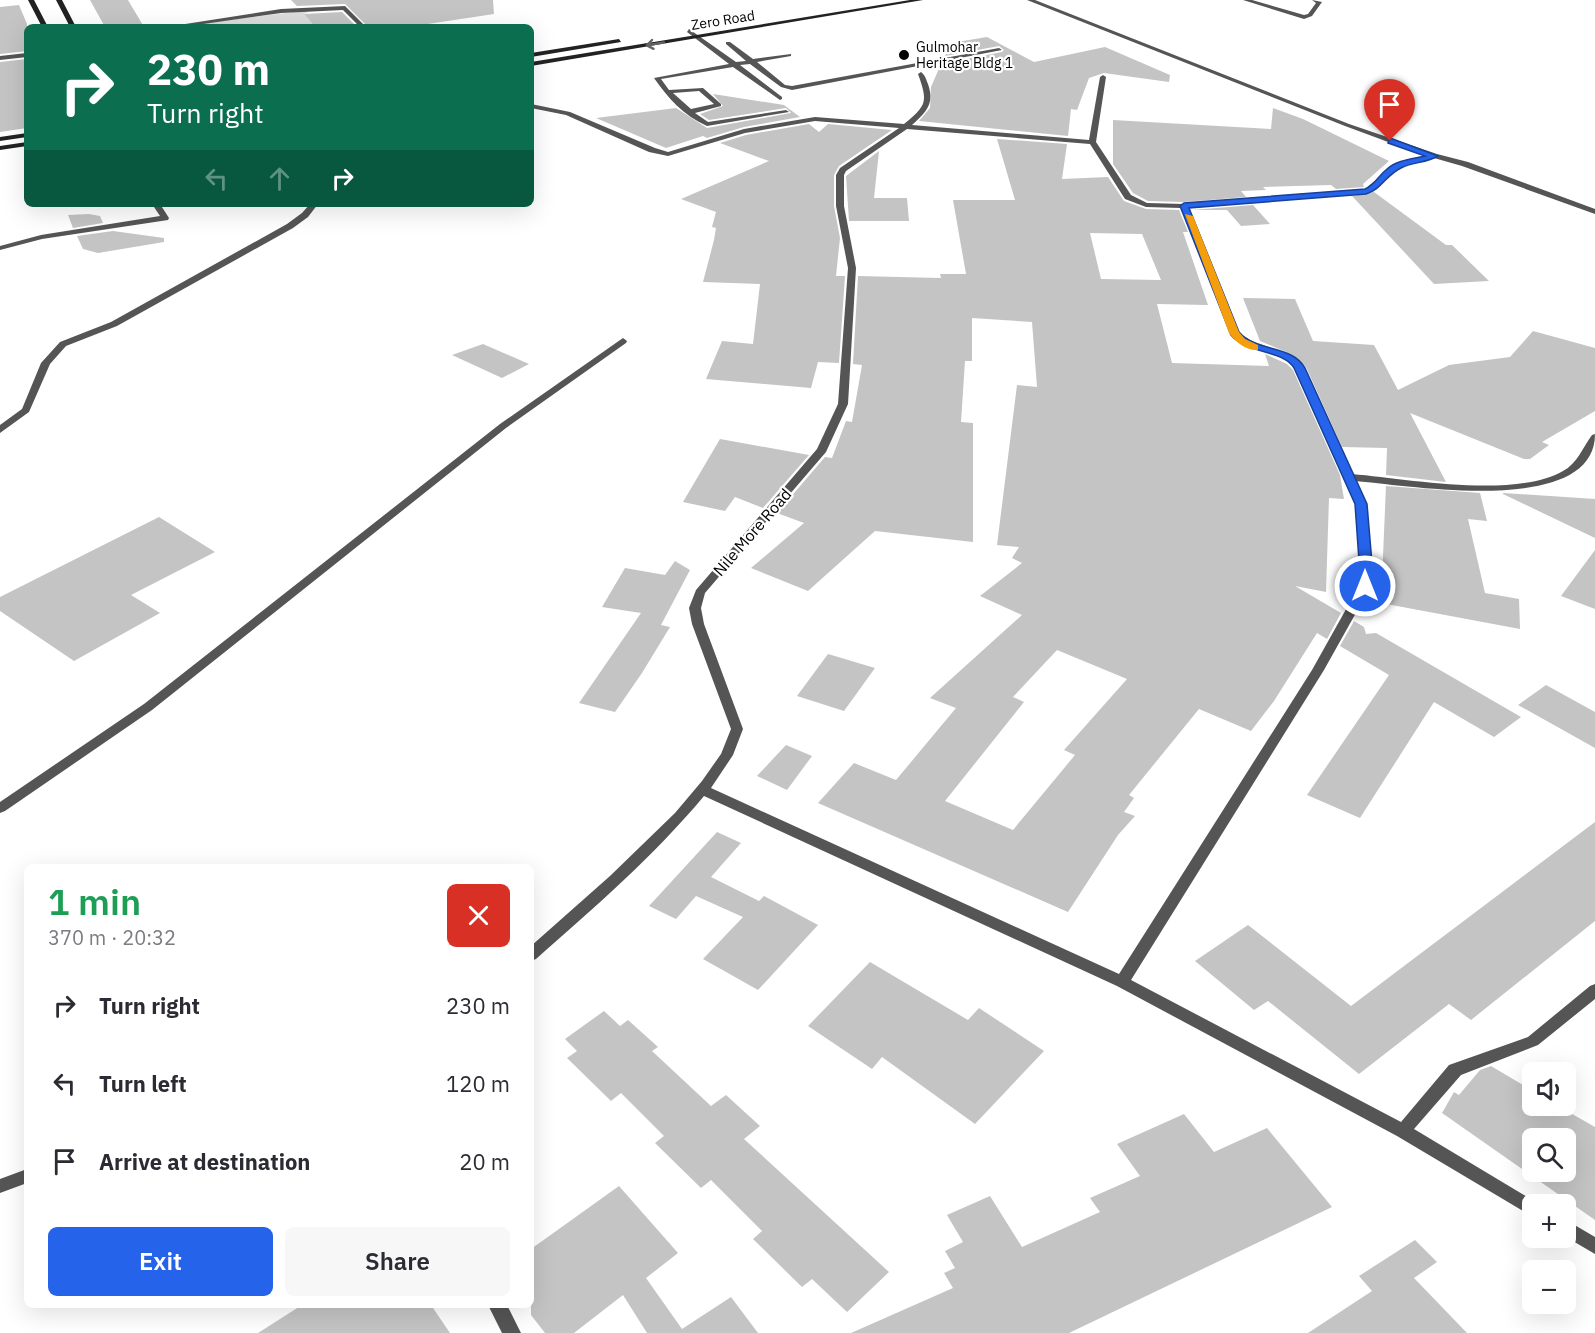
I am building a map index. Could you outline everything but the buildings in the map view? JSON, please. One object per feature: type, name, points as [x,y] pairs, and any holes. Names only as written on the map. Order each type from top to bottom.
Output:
[{"type":"street","points":[[32,0],[44,24]]},
{"type":"street","points":[[59,0],[71,24]]},
{"type":"street","name":"Zero Road","points":[[534,55],[885,0]]},
{"type":"street","name":"Zero Road","points":[[534,63],[920,0]]},
{"type":"street","points":[[1030,0],[1216,75],[1434,156],[1465,164],[1595,212]]},
{"type":"street","points":[[1246,0],[1304,16],[1310,15],[1319,2],[1315,0]]},
{"type":"street","points":[[190,24],[281,11],[345,8],[360,24]]},
{"type":"street","points":[[689,31],[780,98]]},
{"type":"street","points":[[728,43],[783,86],[792,88],[999,50]]},
{"type":"street","points":[[0,58],[24,55]]},
{"type":"street","points":[[786,112],[712,125],[688,112],[666,92],[657,78],[789,55]]},
{"type":"street","name":"Nile More Road","points":[[534,952],[607,888],[704,790],[735,743],[737,729],[698,624],[695,608],[700,592],[822,450],[843,404],[852,268],[840,206],[840,175],[843,170],[905,127],[929,101],[921,74]]},
{"type":"street","points":[[1103,77],[1092,142],[1128,198],[1146,205],[1184,206],[1366,191],[1376,187],[1389,171],[1401,164],[1434,156]]},
{"type":"street","points":[[666,92],[701,89],[719,105],[688,112]]},
{"type":"street","points":[[534,107],[568,113],[652,150],[668,154],[744,131],[796,120],[826,119],[1092,142]]},
{"type":"street","points":[[0,139],[24,135]]},
{"type":"street","points":[[0,148],[24,144]]},
{"type":"street","points":[[1122,982],[1318,670],[1365,586],[1366,575],[1361,504],[1296,361],[1253,347],[1241,341],[1234,333],[1184,206]]},
{"type":"street","points":[[0,248],[41,237],[165,218],[158,207]]},
{"type":"street","points":[[0,430],[26,410],[46,363],[63,344],[114,324],[290,226],[312,207]]},
{"type":"street","points":[[0,808],[148,707],[503,426],[623,341]]},
{"type":"street","points":[[1350,477],[1498,488],[1532,484],[1567,474],[1574,468],[1595,437]]},
{"type":"street","points":[[704,790],[1122,982],[1403,1131],[1522,1202]]},
{"type":"street","points":[[1403,1131],[1455,1070],[1533,1041],[1595,990]]},
{"type":"street","points":[[0,1185],[24,1177]]},
{"type":"street","points":[[1576,1234],[1595,1246]]},
{"type":"street","points":[[499,1308],[512,1333]]},
{"type":"shaded area","points":[[312,10],[304,14],[312,24],[201,23]]},
{"type":"slow traffic","points":[[1188,216],[1234,333],[1241,341],[1254,347]]},
{"type":"place","name":"Gulmohar Heritage Bldg 1","points":[[904,55]]},
{"type":"route","points":[[1365,586],[1361,504],[1296,361],[1253,347],[1241,341],[1234,333],[1184,206],[1354,194],[1376,187],[1389,171],[1401,164],[1434,156],[1390,141]]}]
